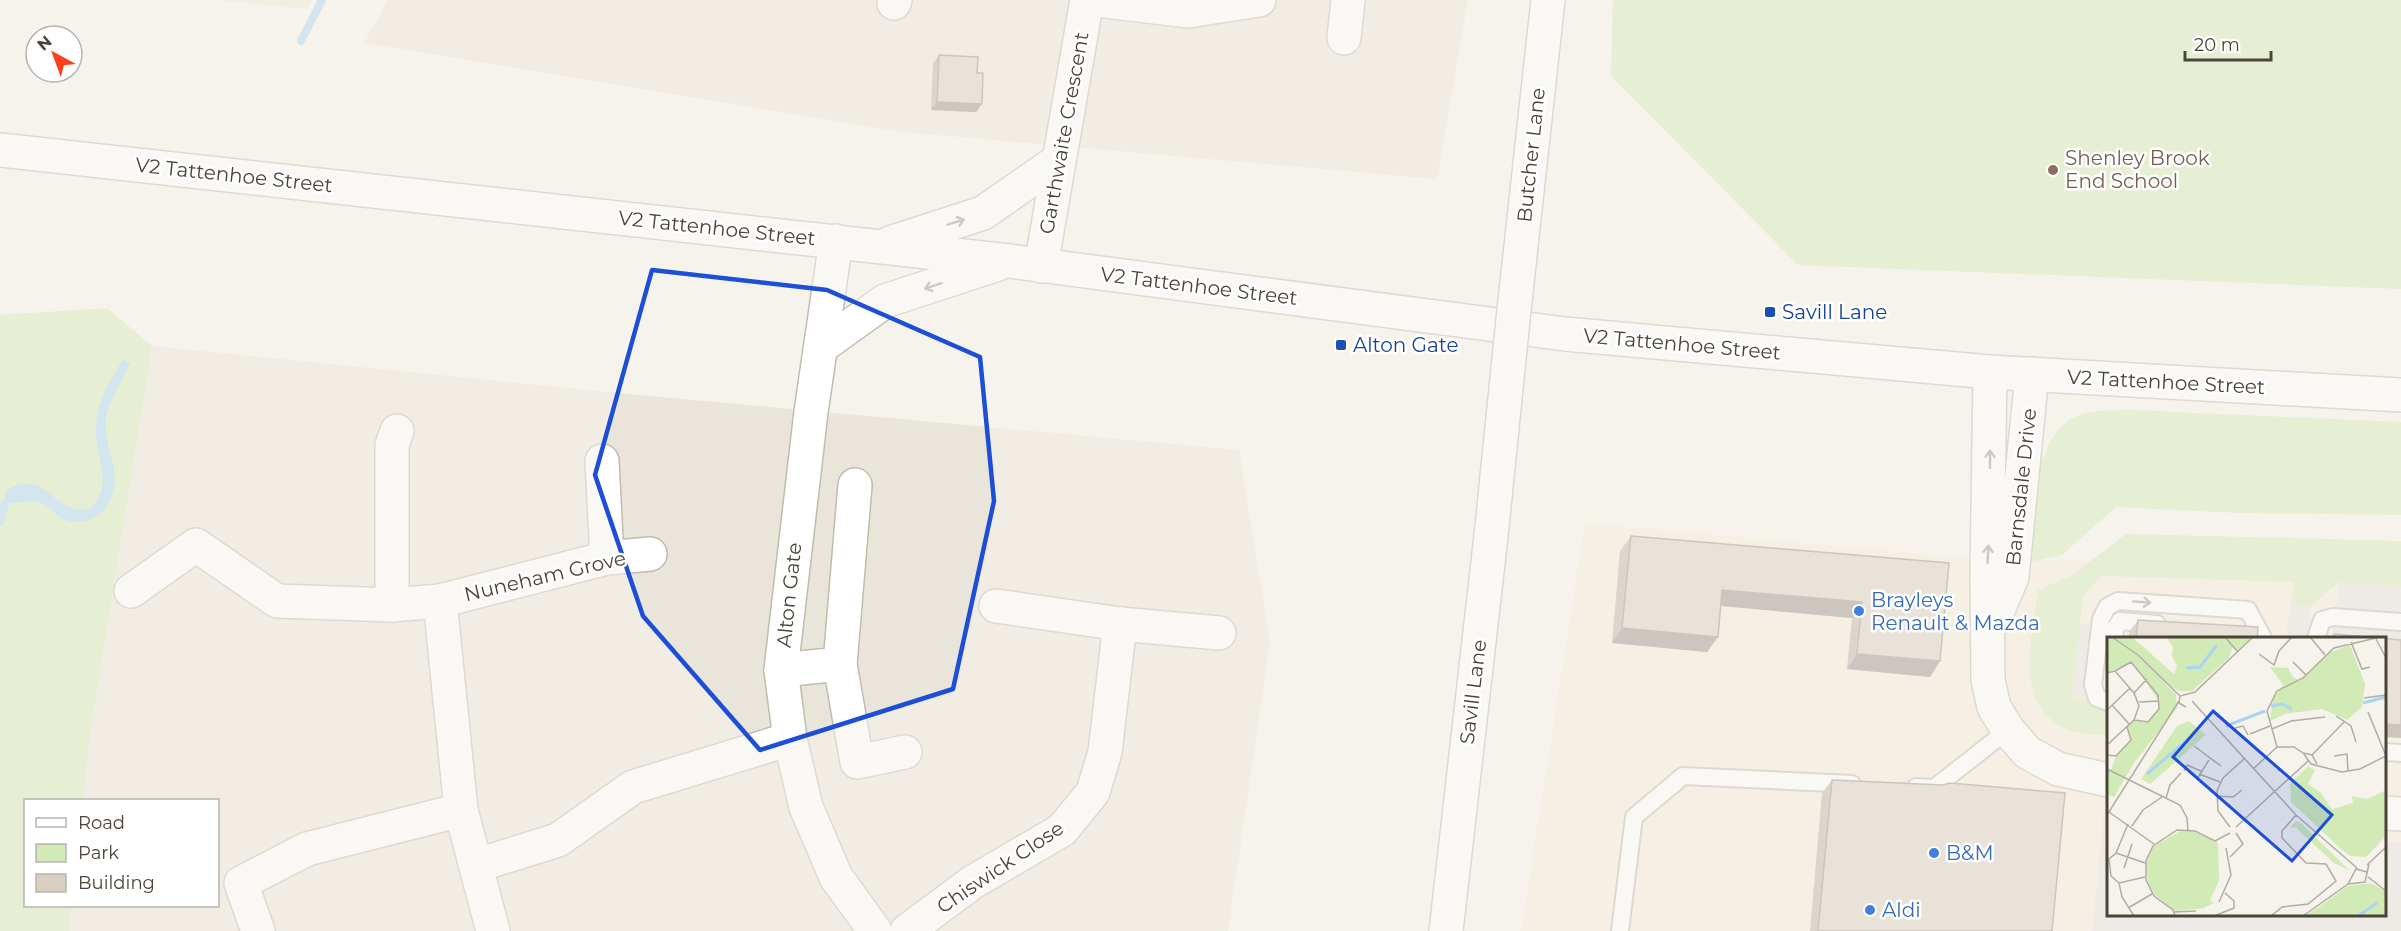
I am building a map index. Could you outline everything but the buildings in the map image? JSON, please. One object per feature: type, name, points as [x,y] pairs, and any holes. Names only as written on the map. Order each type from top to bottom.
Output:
[{"type":"street","name":"Garthwaite Crescent","points":[[1041,266],[1087,0]]},
{"type":"street","points":[[1097,0],[1188,11],[1259,0]]},
{"type":"street","points":[[1344,38],[1348,0]]},
{"type":"street","name":"Butcher Lane","points":[[1514,309],[1548,0]]},
{"type":"street","name":"V2 Tattenhoe Street","points":[[0,150],[1009,261],[1565,334],[1990,372],[2401,395]]},
{"type":"street","points":[[880,246],[984,213],[1059,160]]},
{"type":"street","name":"Alton Gate","points":[[836,241],[793,547],[781,670],[790,739],[806,807],[837,877],[875,931]]},
{"type":"street","points":[[821,347],[885,301],[1009,261]]},
{"type":"street","name":"Savill Lane","points":[[1446,931],[1491,537],[1514,309]]},
{"type":"street","name":"Barnsdale Drive","points":[[1990,372],[1986,576],[1989,632],[1988,680],[1994,706],[2008,730],[2027,752],[2058,769],[2107,780]]},
{"type":"street","name":"Barnsdale Drive","points":[[1989,632],[2012,577],[2032,374]]},
{"type":"street","points":[[392,605],[392,445],[397,430]]},
{"type":"street","points":[[602,461],[607,558]]},
{"type":"street","points":[[855,485],[840,664],[857,762],[905,752]]},
{"type":"street","name":"Nuneham Grove","points":[[131,591],[196,545],[277,601],[392,605],[440,601],[607,558],[650,554]]},
{"type":"street","name":"Nuneham Grove","points":[[440,601],[461,810],[478,865],[493,931]]},
{"type":"street","points":[[996,606],[1120,624],[1219,633]]},
{"type":"street","name":"Chiswick Close","points":[[907,931],[973,882],[1062,830],[1094,792],[1105,752],[1120,624]]},
{"type":"street","points":[[781,670],[840,664]]},
{"type":"street","points":[[478,865],[558,840],[633,787],[790,739]]},
{"type":"street","points":[[258,931],[241,883],[307,849],[461,810]]},
{"type":"street","points":[[2386,813],[2401,814]]},
{"type":"lane","points":[[2107,701],[2097,698],[2093,685],[2101,618],[2107,607],[2118,601],[2248,610],[2261,634]]},
{"type":"lane","points":[[2317,637],[2322,620],[2333,617],[2401,622]]},
{"type":"lane","points":[[2114,637],[2115,629],[2120,621],[2178,625]]},
{"type":"lane","points":[[2236,629],[2261,634]]},
{"type":"lane","points":[[1898,786],[1934,788],[2008,730]]},
{"type":"lane","points":[[2386,752],[2401,753]]},
{"type":"lane","points":[[1620,931],[1634,817],[1683,776],[1874,785]]},
{"type":"highlighted area","points":[[652,270],[827,290],[980,357],[994,501],[953,689],[760,750],[643,616],[595,475]]},
{"type":"shaded area","points":[[216,0],[312,0],[307,9]]},
{"type":"shaded area","points":[[388,0],[1468,0],[1437,179],[903,132],[364,43]]},
{"type":"shaded area","points":[[152,346],[628,394],[1239,450],[1270,641],[1228,931],[68,931],[71,907],[219,907],[219,799],[82,799],[89,741]]},
{"type":"shaded area","points":[[1585,523],[1965,558],[2401,567],[2401,931],[1521,931]]},
{"type":"shaded area","points":[[2338,582],[2401,587],[2401,649],[2386,637],[2333,637]]},
{"type":"shaded area","points":[[2290,605],[2311,607],[2308,637],[2286,637]]},
{"type":"shaded area","points":[[2080,623],[2105,625],[2097,701],[2072,698]]},
{"type":"shaded area","points":[[2104,812],[2107,813],[2107,916],[2386,916],[2386,840],[2401,842],[2401,931],[2092,931]]},
{"type":"green space","name":"Shenley Brook End School","points":[[1613,0],[2401,0],[2401,289],[1798,265],[1611,76]]},
{"type":"green space","points":[[107,308],[152,346],[89,741],[83,799],[24,799],[24,907],[71,907],[69,931],[0,931],[0,315]]},
{"type":"green space","points":[[2130,410],[2401,422],[2401,515],[2240,513],[2116,507],[2062,555],[2032,562],[2038,479],[2043,458],[2051,440],[2063,425],[2079,415],[2098,411]]},
{"type":"green space","points":[[2126,534],[2401,541],[2401,587],[2338,582],[2311,607],[2290,605],[2294,582],[2102,576],[2083,596],[2072,698],[2107,704],[2107,736],[2072,731],[2050,718],[2038,704],[2032,687],[2030,648],[2038,590],[2072,575]]},
{"type":"water","points":[[123,360],[130,362],[110,403],[105,424],[115,482],[113,493],[102,512],[95,518],[75,522],[63,519],[41,503],[28,501],[5,503],[6,491],[17,485],[34,484],[71,508],[90,509],[98,498],[103,478],[96,437],[97,416],[105,391]]},
{"type":"waterway","points":[[301,41],[322,0]]},
{"type":"waterway","points":[[0,522],[5,503]]},
{"type":"place","name":"Shenley Brook End School","points":[[2053,170]]},
{"type":"place","name":"Savill Lane","points":[[1770,312]]},
{"type":"place","name":"Alton Gate","points":[[1341,345]]},
{"type":"place","name":"Brayleys Renault & Mazda","points":[[1859,611]]},
{"type":"place","name":"B&M","points":[[1934,853]]},
{"type":"place","name":"Aldi","points":[[1870,910]]}]
